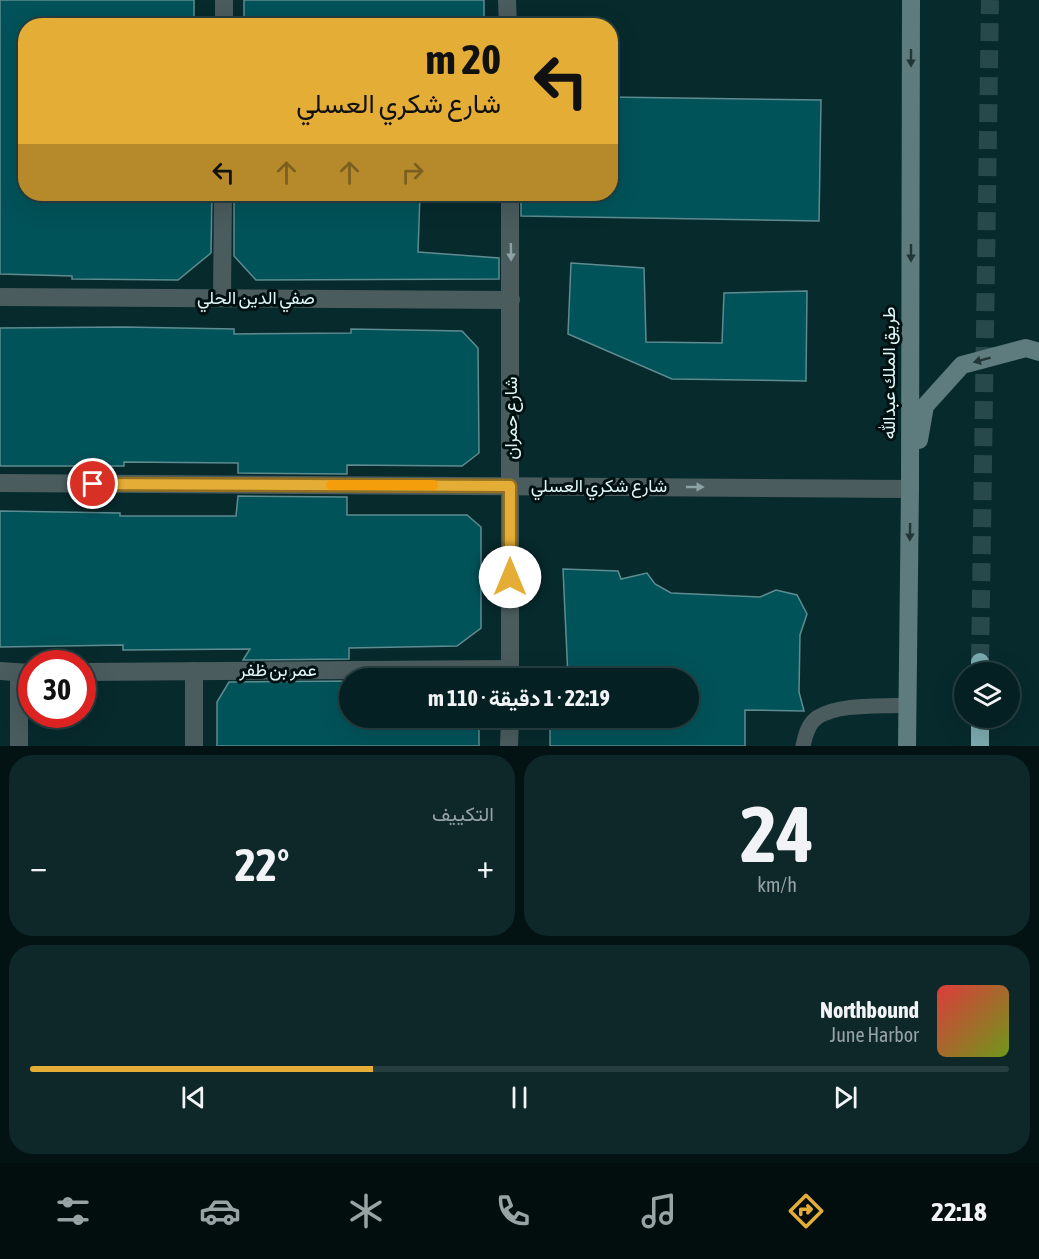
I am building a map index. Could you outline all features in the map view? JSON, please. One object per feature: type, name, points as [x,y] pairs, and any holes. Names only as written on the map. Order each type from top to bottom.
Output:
[{"type":"highway","points":[[980,728],[980,746]]},
{"type":"main road","name":"طريق الملك عبدالله","points":[[907,746],[911,0]]},
{"type":"main road","points":[[910,489],[925,406],[962,365],[1026,348],[1039,352]]},
{"type":"street","points":[[224,0],[224,18]]},
{"type":"street","points":[[507,0],[508,18]]},
{"type":"street","points":[[222,298],[223,201]]},
{"type":"street","name":"شارع حمران","points":[[510,201],[510,668]]},
{"type":"street","name":"صفي الدين الحلي","points":[[0,297],[511,300]]},
{"type":"street","name":"شارع شكري العسلي","points":[[0,483],[910,489]]},
{"type":"street","points":[[194,670],[194,746]]},
{"type":"street","points":[[0,671],[18,672]]},
{"type":"street","name":"عمر بن ظفر","points":[[96,672],[339,672]]},
{"type":"street","points":[[19,746],[20,728]]},
{"type":"street","points":[[509,746],[510,728]]},
{"type":"lane","points":[[803,746],[806,732],[816,718],[839,709],[907,705]]},
{"type":"building","points":[[0,0],[194,0],[194,18],[18,18],[18,201],[212,201],[211,253],[178,280],[72,279],[72,276],[0,274]]},
{"type":"building","points":[[244,0],[484,0],[484,18],[244,18]]},
{"type":"building","points":[[618,97],[821,100],[819,221],[521,216],[521,201],[618,201]]},
{"type":"building","points":[[234,201],[420,201],[418,252],[499,258],[499,279],[256,280],[234,256]]},
{"type":"building","points":[[571,263],[644,268],[646,342],[722,343],[724,293],[807,291],[806,381],[672,379],[568,334]]},
{"type":"building","points":[[0,328],[234,329],[234,334],[351,333],[351,329],[462,331],[478,348],[479,453],[462,466],[347,465],[347,474],[238,473],[238,463],[124,462],[124,466],[0,466]]},
{"type":"building","points":[[238,496],[347,497],[347,515],[467,515],[481,527],[481,628],[457,646],[349,648],[349,659],[243,660],[250,649],[123,650],[123,645],[0,647],[0,511],[120,513],[120,516],[236,516]]},
{"type":"building","points":[[563,569],[618,571],[621,579],[647,573],[655,584],[671,593],[760,597],[776,590],[797,595],[807,614],[800,635],[799,692],[804,711],[745,710],[745,746],[550,746],[550,728],[699,728],[699,668],[568,668]]},
{"type":"building","points":[[339,681],[339,728],[479,728],[479,746],[217,746],[217,702],[229,682]]},
{"type":"tunnel","points":[[980,662],[990,0]]},
{"type":"slow traffic","points":[[331,485],[433,485]]},
{"type":"route","points":[[93,484],[510,486],[510,577]]}]
